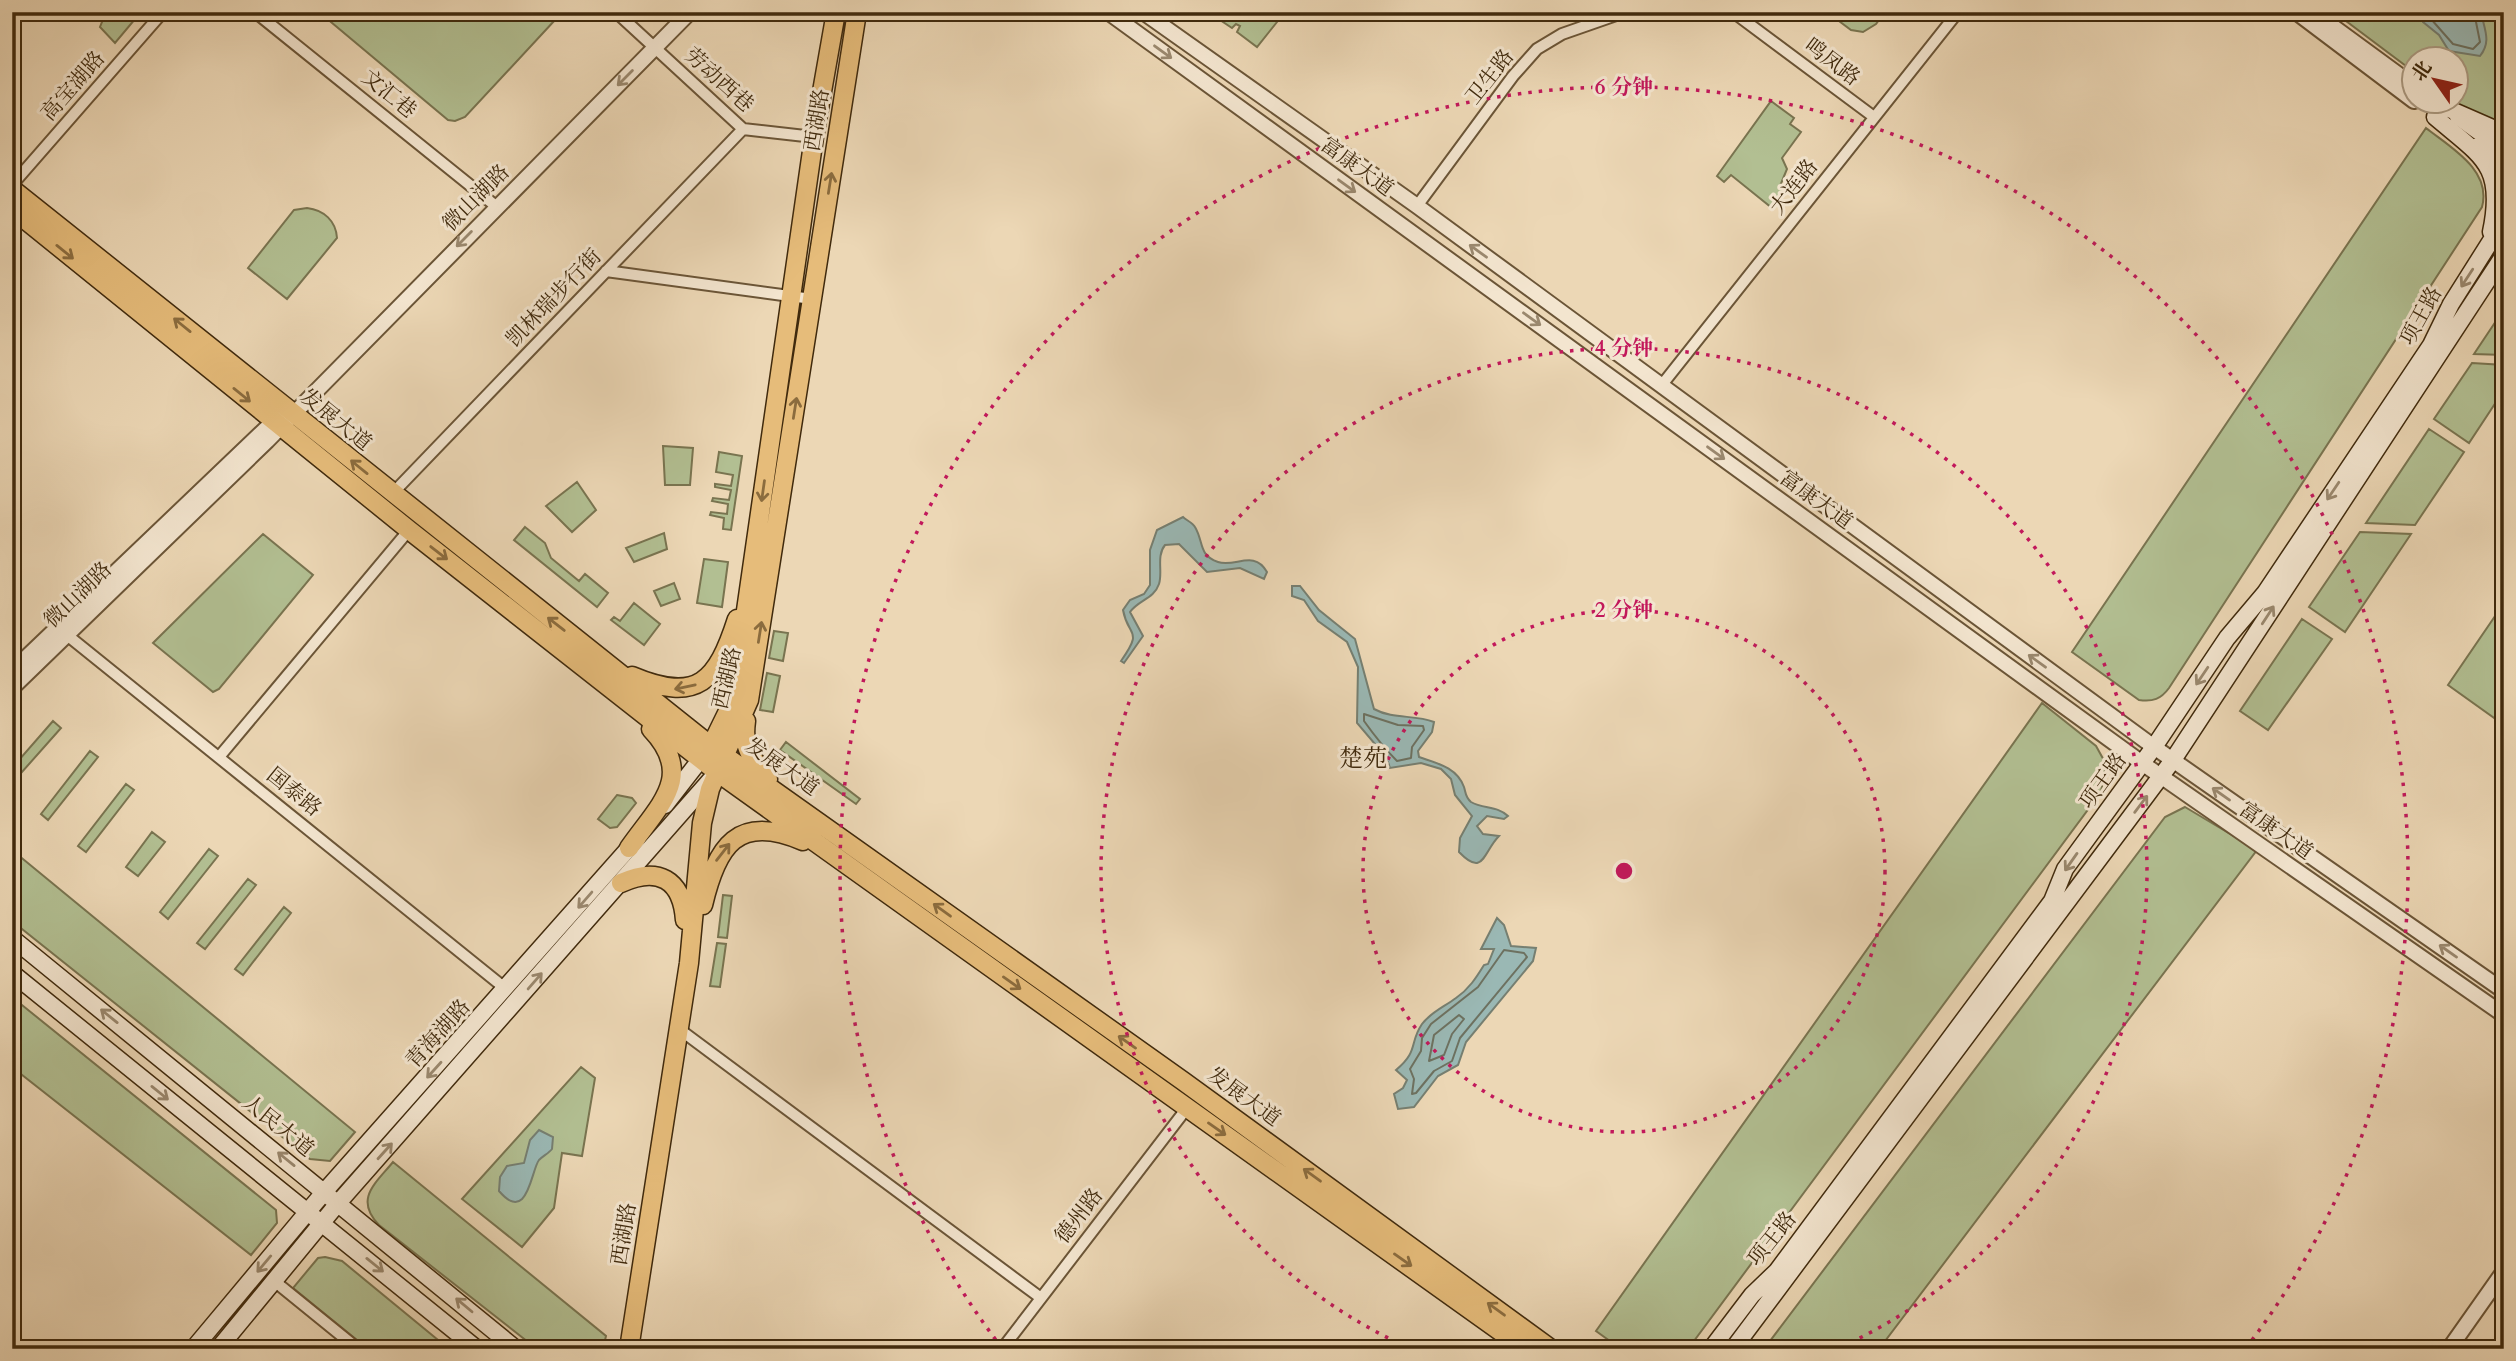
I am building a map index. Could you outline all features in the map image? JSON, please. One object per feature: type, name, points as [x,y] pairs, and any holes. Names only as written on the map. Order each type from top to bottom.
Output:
[{"type":"main road","name":"西湖路","points":[[629,1349],[689,963],[702,823],[714,758],[733,701],[814,137],[836,12]]},
{"type":"main road","name":"西湖路","points":[[714,758],[749,700],[857,12]]},
{"type":"main road","points":[[2444,116],[2483,158],[2496,183],[2497,202],[2489,243]]},
{"type":"main road","points":[[2458,116],[2504,133]]},
{"type":"main road","name":"发展大道","points":[[12,187],[409,530],[604,673],[854,872],[1525,1349]]},
{"type":"main road","name":"发展大道","points":[[12,209],[282,419],[392,494],[604,673]]},
{"type":"main road","name":"项王路","points":[[1711,1349],[1752,1295],[1777,1271],[2044,911],[2056,893],[2065,869],[2154,747],[2227,638],[2265,593],[2423,356],[2451,304],[2504,220]]},
{"type":"main road","name":"项王路","points":[[1733,1349],[2173,760],[2504,254]]},
{"type":"main road","points":[[604,673],[674,690],[689,688],[703,681],[726,650],[751,571]]},
{"type":"main road","points":[[604,673],[673,758],[673,772],[667,793],[629,848]]},
{"type":"main road","points":[[749,700],[744,738],[746,748],[776,790]]},
{"type":"main road","name":"发展大道","points":[[714,758],[776,790],[1551,1349]]},
{"type":"main road","name":"青海湖路","points":[[193,1349],[325,1191],[629,848],[714,758]]},
{"type":"main road","name":"青海湖路","points":[[218,1349],[339,1202],[621,883],[714,758]]},
{"type":"main road","points":[[689,963],[715,862],[723,848],[736,838],[753,832],[784,834],[815,847],[854,872]]},
{"type":"main road","points":[[621,883],[649,874],[665,880],[677,889],[684,902],[689,963]]},
{"type":"main road","name":"人民大道","points":[[12,939],[339,1202],[516,1349]]},
{"type":"main road","points":[[12,973],[477,1349]]},
{"type":"street","name":"高宝湖路","points":[[12,187],[163,12]]},
{"type":"street","name":"文汇巷","points":[[255,12],[497,207]]},
{"type":"street","name":"劳动西巷","points":[[616,12],[743,129],[814,137]]},
{"type":"street","name":"微山湖路","points":[[12,688],[62,631],[282,419],[690,12]]},
{"type":"street","name":"富康大道","points":[[1108,12],[2161,777],[2504,1015]]},
{"type":"street","name":"富康大道","points":[[1143,12],[1414,204],[2154,747],[2504,991]]},
{"type":"street","name":"卫生路","points":[[1414,204],[1526,50],[1556,30],[1606,12]]},
{"type":"street","name":"卫生路","points":[[1414,204],[1536,50],[1562,34],[1625,12]]},
{"type":"street","name":"鸣凤路","points":[[1733,12],[1874,117]]},
{"type":"street","name":"大连路","points":[[1661,386],[1958,12]]},
{"type":"street","points":[[2296,12],[2400,90]]},
{"type":"street","points":[[2313,12],[2400,76]]},
{"type":"street","points":[[2446,116],[2504,167]]},
{"type":"street","points":[[2449,116],[2504,151]]},
{"type":"street","name":"凯林瑞步行街","points":[[392,494],[743,129]]},
{"type":"street","points":[[606,271],[812,299]]},
{"type":"street","points":[[219,757],[409,530]]},
{"type":"street","name":"微山湖路","points":[[12,671],[62,631]]},
{"type":"street","name":"国泰路","points":[[62,631],[506,989]]},
{"type":"street","points":[[679,1029],[1041,1298]]},
{"type":"street","name":"德州路","points":[[1002,1349],[1187,1108]]},
{"type":"street","points":[[2449,1349],[2504,1272]]},
{"type":"street","points":[[273,1280],[358,1349]]},
{"type":"green space","points":[[106,12],[141,12],[115,43],[100,27]]},
{"type":"green space","points":[[319,12],[546,12],[555,20],[465,117],[455,121],[448,120]]},
{"type":"green space","points":[[1221,12],[1285,12],[1257,47],[1237,32],[1240,26],[1236,24],[1232,28],[1217,18]]},
{"type":"green space","points":[[1827,12],[1885,12],[1876,24],[1863,32],[1851,30]]},
{"type":"green space","points":[[2334,12],[2504,12],[2504,130],[2483,123],[2470,114],[2470,46],[2400,46],[2400,62]]},
{"type":"green space","points":[[1771,101],[1794,118],[1790,124],[1801,132],[1782,158],[1787,169],[1780,186],[1785,190],[1772,208],[1731,175],[1724,182],[1717,176]]},
{"type":"green space","points":[[2426,128],[2457,152],[2475,171],[2481,182],[2482,207],[2169,688],[2156,699],[2139,700],[2072,652]]},
{"type":"green space","points":[[307,208],[328,217],[337,238],[287,299],[248,268],[294,210]]},
{"type":"green space","points":[[2504,309],[2504,355],[2474,354]]},
{"type":"green space","points":[[2472,363],[2504,365],[2504,390],[2469,443],[2434,419]]},
{"type":"green space","points":[[2429,429],[2464,452],[2415,525],[2366,523]]},
{"type":"green space","points":[[663,446],[693,448],[690,485],[665,485]]},
{"type":"green space","points":[[719,452],[742,456],[731,530],[723,529],[724,518],[710,515],[711,512],[727,514],[728,504],[712,501],[713,498],[729,500],[731,490],[715,487],[715,484],[731,486],[733,475],[716,472]]},
{"type":"green space","points":[[577,482],[596,510],[572,532],[546,506]]},
{"type":"green space","points":[[525,527],[545,543],[551,558],[579,581],[585,574],[608,593],[597,607],[514,540]]},
{"type":"green space","points":[[2360,532],[2411,534],[2345,632],[2309,607]]},
{"type":"green space","points":[[664,533],[667,549],[634,562],[626,548]]},
{"type":"green space","points":[[263,534],[313,575],[219,689],[213,692],[153,643]]},
{"type":"green space","points":[[704,559],[728,562],[722,607],[697,603]]},
{"type":"green space","points":[[674,583],[680,599],[661,606],[654,591]]},
{"type":"green space","points":[[634,603],[660,624],[644,645],[611,620],[614,617],[620,621]]},
{"type":"green space","points":[[2504,603],[2504,725],[2448,685]]},
{"type":"green space","points":[[2302,619],[2332,639],[2268,730],[2240,711]]},
{"type":"green space","points":[[774,631],[788,633],[783,661],[769,658]]},
{"type":"green space","points":[[767,673],[780,676],[773,712],[760,710]]},
{"type":"green space","points":[[2042,703],[2096,746],[2106,764],[2101,792],[1688,1349],[1621,1349],[1596,1331]]},
{"type":"green space","points":[[53,721],[61,728],[14,781],[12,768]]},
{"type":"green space","points":[[786,742],[860,799],[856,804],[780,750]]},
{"type":"green space","points":[[90,751],[98,757],[48,820],[41,814]]},
{"type":"green space","points":[[126,784],[134,790],[86,852],[78,846]]},
{"type":"green space","points":[[617,795],[632,798],[636,803],[617,827],[610,828],[598,819]]},
{"type":"green space","points":[[2185,807],[2257,850],[1879,1349],[1764,1349],[2165,817]]},
{"type":"green space","points":[[152,832],[165,842],[138,876],[126,867]]},
{"type":"green space","points":[[209,849],[218,856],[168,919],[160,912]]},
{"type":"green space","points":[[12,850],[355,1132],[330,1161],[310,1159],[12,921]]},
{"type":"green space","points":[[248,879],[256,885],[205,949],[197,943]]},
{"type":"green space","points":[[723,895],[732,896],[727,938],[718,937]]},
{"type":"green space","points":[[284,907],[291,913],[243,975],[235,969]]},
{"type":"green space","points":[[717,943],[726,944],[720,987],[710,986]]},
{"type":"green space","points":[[12,997],[276,1210],[277,1223],[251,1255],[12,1067]]},
{"type":"green space","points":[[581,1067],[595,1078],[582,1156],[562,1153],[554,1208],[522,1247],[462,1199]]},
{"type":"green space","points":[[393,1162],[606,1336],[603,1349],[537,1349],[379,1225],[368,1207],[368,1199],[374,1185]]},
{"type":"green space","points":[[318,1258],[342,1261],[449,1349],[368,1349],[293,1288]]},
{"type":"water","points":[[2423,12],[2481,12],[2486,40],[2484,50],[2480,56],[2470,54],[2470,46],[2446,46],[2439,35],[2423,22]]},
{"type":"water","points":[[1183,517],[1194,526],[1207,556],[1224,563],[1250,560],[1262,565],[1267,572],[1264,579],[1240,568],[1207,572],[1179,544],[1165,545],[1161,554],[1157,589],[1130,612],[1143,636],[1124,663],[1121,661],[1133,638],[1123,610],[1130,600],[1144,594],[1150,585],[1150,550],[1157,530]]},
{"type":"water","points":[[1292,586],[1300,586],[1319,610],[1355,639],[1374,709],[1389,715],[1434,722],[1432,732],[1418,751],[1419,757],[1451,770],[1461,780],[1471,802],[1508,816],[1504,819],[1487,816],[1477,826],[1483,834],[1499,836],[1478,863],[1459,852],[1460,838],[1472,816],[1455,795],[1451,779],[1441,769],[1421,763],[1390,768],[1388,762],[1379,760],[1375,744],[1357,723],[1358,667],[1347,642],[1318,621],[1304,600],[1292,596]]},
{"type":"water","points":[[1497,918],[1504,925],[1511,946],[1536,948],[1533,961],[1466,1042],[1458,1065],[1438,1076],[1414,1107],[1398,1109],[1394,1094],[1403,1088],[1407,1080],[1396,1070],[1411,1052],[1422,1024],[1465,991],[1484,965],[1488,964],[1494,949],[1481,949]]},
{"type":"water","points":[[539,1130],[553,1137],[552,1149],[539,1160],[522,1199],[516,1202],[509,1200],[499,1191],[500,1177],[507,1166],[524,1163],[530,1140]]},
{"type":"district","name":"楚苑","points":[[1363,758]]}]
